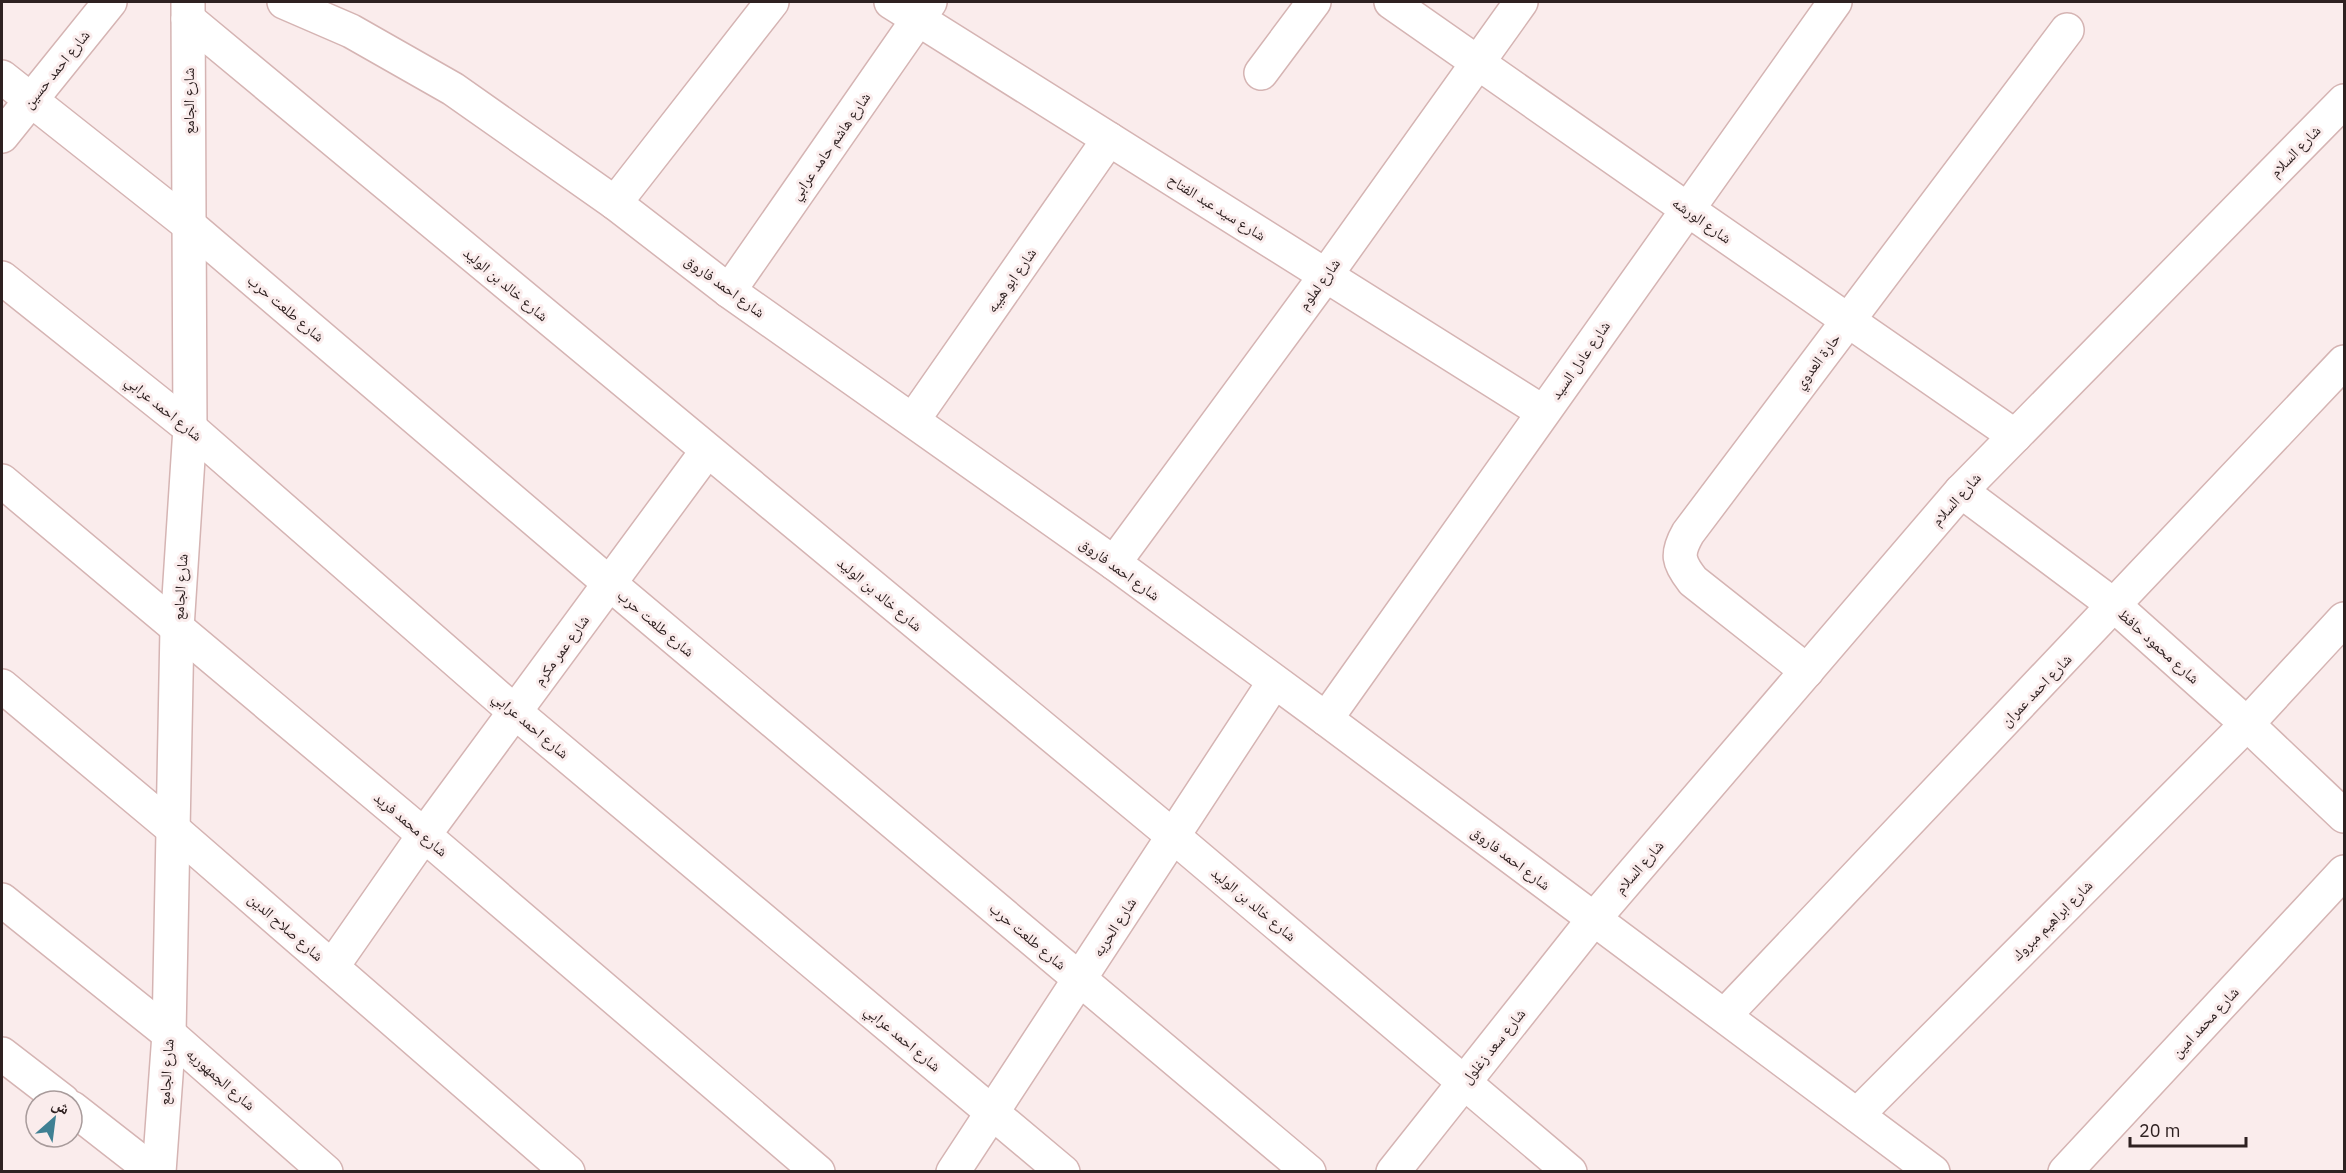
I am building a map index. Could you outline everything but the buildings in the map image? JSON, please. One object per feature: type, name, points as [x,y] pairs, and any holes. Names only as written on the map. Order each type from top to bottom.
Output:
[{"type":"street","name":"شارع احمد حسين","points":[[2,136],[110,2]]},
{"type":"street","name":"شارع احمد فاروق","points":[[284,2],[351,31],[453,89],[615,203],[729,291],[1114,563],[1934,1172]]},
{"type":"street","points":[[615,203],[772,2]]},
{"type":"street","name":"شارع سيد عبد الفتاح","points":[[891,2],[924,10],[1109,139],[1544,412]]},
{"type":"street","points":[[1261,73],[1314,2]]},
{"type":"street","name":"شارع الورشه","points":[[1391,2],[2015,436]]},
{"type":"street","name":"شارع لملوم","points":[[1114,563],[1326,275],[1521,2]]},
{"type":"street","name":"شارع عادل السيد","points":[[1326,719],[1835,2]]},
{"type":"street","name":"شارع الجامع","points":[[159,1172],[169,1034],[177,628],[190,428],[188,10]]},
{"type":"street","name":"شارع خالد بن الوليد","points":[[188,10],[707,451],[1173,836],[1570,1172]]},
{"type":"street","name":"شارع هاشم حامد عرابي","points":[[729,291],[924,10]]},
{"type":"street","name":"حارة العدوي","points":[[1808,671],[1693,581],[1682,567],[1679,549],[1688,533],[2067,30]]},
{"type":"street","name":"شارع طلعت حرب","points":[[2,76],[189,225],[609,583],[1310,1172]]},
{"type":"street","name":"شارع السلام","points":[[1593,920],[1961,491],[2344,101]]},
{"type":"street","name":"شارع ابو هيبه","points":[[913,420],[1109,139]]},
{"type":"street","name":"شارع احمد عرابي","points":[[2,278],[190,428],[515,712],[1063,1172]]},
{"type":"street","name":"شارع احمد عمران","points":[[1725,1016],[2344,362]]},
{"type":"street","name":"شارع عمر مكرم","points":[[332,966],[424,835],[707,451]]},
{"type":"street","name":"شارع محمد فريد","points":[[2,481],[424,835],[818,1172]]},
{"type":"street","name":"شارع محمود حافظ","points":[[1961,491],[2115,606],[2247,724],[2344,816]]},
{"type":"street","name":"شارع ابراهيم مبروك","points":[[1857,1116],[2247,724],[2344,619]]},
{"type":"street","name":"شارع الحريه","points":[[953,1172],[1274,682]]},
{"type":"street","name":"شارع صلاح الدين","points":[[2,686],[173,829],[568,1172]]},
{"type":"street","name":"شارع محمد امين","points":[[2065,1172],[2344,872]]},
{"type":"street","name":"شارع الجمهوريه","points":[[2,900],[169,1034],[326,1172]]},
{"type":"street","name":"شارع سعد زغلول","points":[[1393,1172],[1593,920]]},
{"type":"street","points":[[2,1054],[47,1089]]},
{"type":"street","points":[[84,1117],[154,1172]]}]
